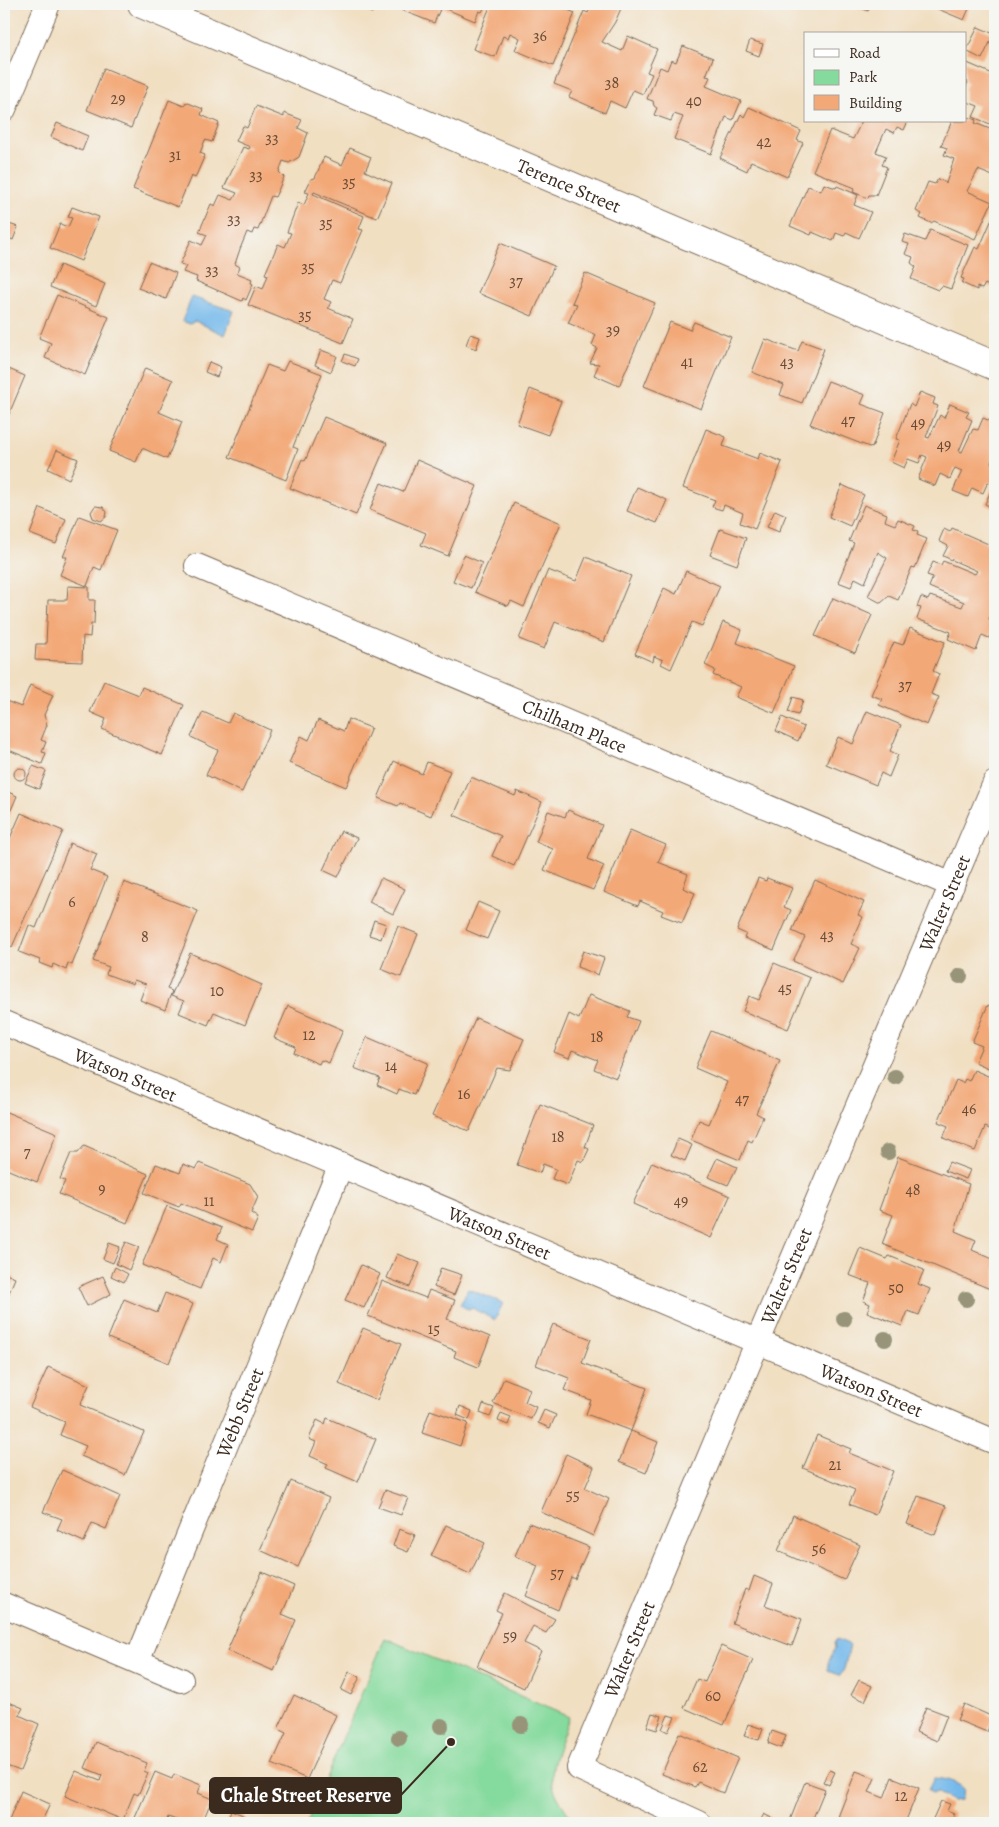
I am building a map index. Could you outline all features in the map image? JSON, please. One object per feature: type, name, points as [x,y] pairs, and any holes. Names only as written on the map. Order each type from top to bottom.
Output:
[{"type":"street","points":[[4,109],[48,4]]},
{"type":"street","name":"Terence Street","points":[[142,4],[995,366]]},
{"type":"street","name":"Chilham Place","points":[[197,566],[952,885]]},
{"type":"street","name":"Walter Street","points":[[699,1823],[579,1768],[758,1340],[995,783]]},
{"type":"street","name":"Watson Street","points":[[4,1023],[758,1340],[995,1442]]},
{"type":"street","name":"Webb Street","points":[[137,1661],[341,1165]]},
{"type":"street","points":[[4,1605],[181,1680]]},
{"type":"green space","points":[[385,1638],[569,1717],[557,1751],[552,1779],[557,1796],[575,1823],[307,1823]]},
{"type":"water","points":[[192,297],[234,311],[225,335],[195,321],[190,324],[182,321]]},
{"type":"water","points":[[468,1289],[503,1303],[495,1320],[472,1308],[468,1309],[460,1305]]},
{"type":"water","points":[[837,1639],[850,1645],[844,1669],[840,1676],[828,1670],[828,1663]]},
{"type":"water","points":[[934,1778],[950,1781],[961,1786],[964,1789],[961,1800],[952,1801],[936,1792],[933,1794],[928,1790]]},
{"type":"building","points":[[362,4],[376,4],[372,13],[360,8]]},
{"type":"building","points":[[404,4],[486,4],[482,12],[479,11],[475,21],[441,7],[434,23],[401,10]]},
{"type":"building","points":[[491,4],[554,4],[575,13],[553,66],[515,50],[520,38],[510,33],[508,38],[503,36],[495,57],[473,49]]},
{"type":"building","points":[[592,4],[623,4],[615,22],[602,42],[622,51],[628,36],[657,49],[647,72],[652,74],[643,94],[633,90],[625,108],[610,101],[605,113],[569,97],[572,91],[554,84],[584,11],[588,13]]},
{"type":"building","points":[[852,4],[871,4],[868,11]]},
{"type":"building","points":[[926,4],[971,4],[964,20]]},
{"type":"building","points":[[978,27],[994,34],[982,59],[966,51]]},
{"type":"building","points":[[750,40],[763,44],[759,56],[746,51]]},
{"type":"building","points":[[683,46],[713,58],[706,76],[710,77],[706,86],[741,101],[733,120],[726,117],[711,154],[674,139],[683,117],[674,114],[671,121],[654,115],[657,108],[654,106],[653,101],[647,99],[660,67],[667,70],[671,60],[676,62]]},
{"type":"building","points":[[966,62],[995,75],[995,126],[973,117],[978,106],[966,101],[966,87],[968,82],[966,81]]},
{"type":"building","points":[[104,68],[148,86],[131,128],[87,110]]},
{"type":"building","points":[[169,100],[184,106],[186,102],[203,109],[201,115],[219,123],[212,142],[205,140],[200,153],[205,155],[195,178],[191,176],[178,207],[133,189]]},
{"type":"building","points":[[256,106],[284,117],[284,113],[302,120],[298,128],[308,133],[299,157],[289,163],[283,161],[279,172],[284,177],[275,197],[271,196],[258,230],[254,229],[252,234],[247,232],[240,249],[235,264],[240,267],[237,273],[252,279],[251,283],[253,284],[246,300],[243,298],[242,301],[196,281],[197,277],[183,272],[186,266],[180,264],[191,240],[202,245],[207,235],[199,232],[211,204],[215,206],[220,195],[233,200],[237,193],[224,188],[243,147],[249,149],[250,147],[236,141],[243,126],[247,128]]},
{"type":"building","points":[[749,107],[801,131],[797,140],[803,143],[787,177],[751,161],[747,171],[720,158],[741,114],[744,117]]},
{"type":"building","points":[[966,116],[976,120],[975,123],[995,131],[995,177],[978,170],[967,191],[992,202],[975,239],[934,221],[931,223],[920,218],[922,214],[916,211],[928,182],[935,184],[938,179],[946,183],[954,159],[944,155],[947,148],[941,146],[952,122],[966,122]]},
{"type":"building","points":[[862,122],[908,122],[904,130],[897,127],[894,133],[886,129],[876,152],[886,156],[882,165],[887,167],[876,195],[869,195],[868,198],[853,192],[855,188],[813,171],[830,130],[853,139]]},
{"type":"building","points":[[57,123],[88,136],[82,151],[51,137]]},
{"type":"building","points":[[350,148],[371,157],[365,171],[392,183],[377,218],[314,192],[313,194],[364,216],[359,229],[363,230],[340,283],[332,280],[324,299],[331,302],[328,308],[353,319],[343,343],[248,305],[256,286],[263,289],[268,275],[265,274],[278,244],[285,247],[291,233],[287,232],[298,203],[304,205],[309,193],[305,192],[311,179],[315,178],[324,157],[342,165]]},
{"type":"building","points":[[824,184],[836,188],[837,186],[858,195],[854,205],[871,212],[859,238],[846,232],[844,236],[836,233],[833,241],[812,232],[811,235],[790,226],[808,186],[821,191]]},
{"type":"building","points":[[72,207],[99,217],[81,261],[50,248],[60,224],[68,227],[72,218],[68,217]]},
{"type":"building","points":[[995,212],[995,289],[985,284],[982,289],[977,287],[977,290],[962,283],[964,279],[961,278],[975,247],[979,249]]},
{"type":"building","points":[[6,223],[18,227],[13,240],[4,236]]},
{"type":"building","points":[[930,230],[968,245],[951,289],[942,286],[938,290],[911,279],[916,267],[911,263],[913,257],[905,254],[909,244],[902,242],[905,234],[925,241]]},
{"type":"building","points":[[500,243],[554,266],[532,316],[478,293]]},
{"type":"building","points":[[149,262],[176,273],[166,299],[138,288]]},
{"type":"building","points":[[60,265],[105,284],[96,306],[50,287]]},
{"type":"building","points":[[585,273],[655,303],[619,386],[594,375],[599,364],[590,363],[597,348],[592,345],[596,335],[568,323],[577,304],[572,303]]},
{"type":"building","points":[[57,295],[109,317],[85,375],[45,358],[51,343],[39,338]]},
{"type":"building","points":[[670,322],[690,330],[694,322],[731,337],[701,409],[644,386]]},
{"type":"building","points":[[470,334],[480,337],[476,349],[466,345]]},
{"type":"building","points":[[765,339],[798,351],[802,341],[824,349],[802,403],[780,395],[784,385],[752,372]]},
{"type":"building","points":[[321,350],[337,356],[331,372],[315,365]]},
{"type":"building","points":[[345,354],[358,359],[355,366],[342,361]]},
{"type":"building","points":[[288,361],[322,374],[293,447],[298,449],[286,480],[229,457],[267,365],[283,371]]},
{"type":"building","points":[[209,362],[221,367],[217,377],[205,372]]},
{"type":"building","points":[[4,367],[25,376],[4,426]]},
{"type":"building","points":[[145,368],[173,380],[159,412],[182,422],[167,459],[142,448],[136,462],[109,451]]},
{"type":"building","points":[[828,381],[865,395],[861,404],[885,413],[872,448],[810,424]]},
{"type":"building","points":[[530,389],[561,401],[548,435],[517,424]]},
{"type":"building","points":[[920,392],[935,398],[933,404],[938,406],[926,437],[929,438],[940,415],[944,418],[950,404],[969,412],[966,417],[972,420],[959,451],[962,452],[973,429],[978,430],[983,418],[995,423],[995,452],[991,463],[995,465],[995,509],[985,504],[994,484],[988,482],[983,493],[972,488],[968,497],[953,491],[962,471],[955,468],[950,479],[940,474],[935,486],[918,479],[927,457],[922,455],[919,463],[908,459],[904,468],[891,462],[900,440],[896,439],[910,404],[914,407]]},
{"type":"building","points":[[324,417],[387,443],[356,515],[290,488],[302,459],[305,461]]},
{"type":"building","points":[[706,429],[726,437],[723,446],[758,459],[760,453],[782,462],[755,529],[740,523],[743,513],[724,505],[722,510],[712,507],[715,500],[683,488]]},
{"type":"building","points":[[57,450],[78,459],[69,479],[48,469]]},
{"type":"building","points":[[417,460],[477,486],[448,556],[421,545],[426,533],[370,510],[381,483],[403,492]]},
{"type":"building","points":[[842,485],[864,495],[850,526],[829,517]]},
{"type":"building","points":[[637,487],[667,500],[657,523],[627,511]]},
{"type":"building","points":[[514,503],[561,523],[524,607],[511,601],[508,606],[475,592]]},
{"type":"building","points":[[864,505],[887,514],[885,521],[895,525],[898,519],[915,526],[913,530],[918,531],[917,535],[927,539],[915,568],[912,567],[898,600],[889,596],[881,603],[868,596],[887,558],[878,552],[865,583],[855,578],[851,587],[838,582],[854,543],[849,541]]},
{"type":"building","points":[[95,506],[103,507],[107,512],[106,517],[101,521],[93,518],[91,512]]},
{"type":"building","points":[[40,508],[66,519],[56,544],[30,534]]},
{"type":"building","points":[[775,510],[786,515],[779,532],[767,527]]},
{"type":"building","points":[[79,516],[117,530],[101,570],[94,567],[87,586],[60,575],[67,557],[63,557]]},
{"type":"building","points":[[952,528],[995,547],[995,606],[989,619],[992,621],[990,626],[992,629],[989,638],[982,635],[976,651],[948,639],[951,632],[917,619],[921,608],[917,607],[921,597],[928,600],[930,596],[962,607],[964,602],[929,587],[933,577],[927,575],[933,562],[941,565],[943,561],[975,574],[977,571],[943,556],[948,546],[939,541],[944,529],[950,532]]},
{"type":"building","points":[[720,529],[746,538],[737,565],[710,555]]},
{"type":"building","points":[[464,555],[482,563],[471,588],[453,581]]},
{"type":"building","points":[[586,557],[631,576],[604,642],[555,622],[544,649],[519,639],[548,570],[576,581]]},
{"type":"building","points":[[686,571],[720,586],[702,626],[692,622],[671,669],[661,664],[663,660],[654,656],[653,662],[635,654],[664,588],[676,594]]},
{"type":"building","points":[[68,586],[89,587],[89,600],[95,600],[94,624],[91,624],[90,637],[83,636],[82,662],[35,660],[36,644],[46,644],[48,600],[67,600]]},
{"type":"building","points":[[833,598],[872,615],[855,653],[815,636]]},
{"type":"building","points":[[723,622],[742,630],[737,643],[794,666],[774,713],[736,697],[741,687],[713,675],[715,670],[705,665]]},
{"type":"building","points":[[910,628],[945,642],[933,671],[939,674],[931,694],[939,697],[927,725],[879,705],[882,699],[871,695],[894,642],[903,645]]},
{"type":"building","points":[[104,681],[139,695],[142,687],[184,705],[162,755],[102,729],[106,719],[90,712]]},
{"type":"building","points":[[30,685],[53,695],[44,715],[47,725],[41,740],[46,742],[42,752],[46,753],[42,764],[4,748],[4,706],[6,701],[21,707]]},
{"type":"building","points":[[793,697],[803,700],[798,715],[788,712]]},
{"type":"building","points":[[867,711],[901,725],[890,751],[898,755],[889,777],[881,773],[876,785],[826,764],[838,737],[853,744]]},
{"type":"building","points":[[203,712],[228,723],[233,713],[270,730],[242,792],[206,775],[218,750],[191,737]]},
{"type":"building","points":[[782,717],[804,727],[798,741],[776,731]]},
{"type":"building","points":[[348,719],[371,728],[346,787],[289,763],[301,736],[309,740],[318,720],[344,731]]},
{"type":"building","points":[[394,761],[422,774],[427,762],[450,771],[431,816],[400,803],[398,806],[378,798]]},
{"type":"building","points":[[33,766],[46,771],[39,789],[25,783]]},
{"type":"building","points":[[18,768],[22,768],[26,774],[22,780],[18,780],[14,776],[14,772]]},
{"type":"building","points":[[471,777],[515,796],[517,791],[542,802],[514,866],[492,856],[501,836],[454,815]]},
{"type":"building","points":[[4,790],[17,796],[4,826]]},
{"type":"building","points":[[568,810],[602,825],[588,859],[604,866],[593,890],[544,870],[553,849],[536,842],[548,811],[565,817]]},
{"type":"building","points":[[21,813],[63,831],[12,947],[4,943],[4,852]]},
{"type":"building","points":[[630,830],[666,845],[658,862],[688,874],[683,888],[695,893],[682,923],[661,915],[663,911],[640,901],[638,906],[604,892]]},
{"type":"building","points":[[341,831],[357,838],[338,877],[323,870]]},
{"type":"building","points":[[70,843],[97,854],[90,870],[107,877],[72,965],[68,963],[66,970],[53,964],[52,968],[39,963],[40,960],[19,952],[29,925],[36,928]]},
{"type":"building","points":[[381,878],[405,889],[393,914],[369,902]]},
{"type":"building","points":[[758,878],[766,881],[767,878],[792,888],[784,907],[791,910],[774,950],[744,938],[746,934],[737,930]]},
{"type":"building","points":[[815,880],[864,902],[858,915],[863,917],[851,944],[860,948],[843,984],[793,961],[805,937],[792,931]]},
{"type":"building","points":[[124,882],[198,911],[167,989],[172,991],[165,1010],[140,1000],[146,984],[134,980],[133,984],[106,974],[109,967],[93,961]]},
{"type":"building","points":[[478,902],[499,911],[487,939],[466,930]]},
{"type":"building","points":[[374,920],[386,924],[381,939],[369,935]]},
{"type":"building","points":[[398,926],[418,934],[401,977],[381,969]]},
{"type":"building","points":[[583,951],[604,958],[598,975],[577,967]]},
{"type":"building","points":[[190,953],[262,985],[245,1025],[214,1012],[208,1025],[179,1013],[184,1001],[171,996]]},
{"type":"building","points":[[774,963],[810,978],[788,1029],[743,1011],[749,996],[759,1000]]},
{"type":"building","points":[[589,995],[630,1011],[627,1017],[639,1021],[616,1078],[594,1069],[598,1060],[572,1050],[569,1058],[554,1052],[569,1014],[579,1019]]},
{"type":"building","points":[[988,1005],[995,1008],[995,1071],[975,1062],[982,1046],[972,1042]]},
{"type":"building","points":[[288,1006],[343,1030],[329,1063],[321,1060],[319,1064],[294,1053],[296,1047],[274,1038]]},
{"type":"building","points":[[476,1018],[524,1039],[510,1070],[497,1068],[469,1131],[432,1116]]},
{"type":"building","points":[[711,1031],[780,1061],[756,1113],[763,1117],[752,1142],[748,1140],[740,1160],[691,1140],[699,1120],[709,1124],[727,1082],[695,1068]]},
{"type":"building","points":[[367,1037],[428,1063],[414,1095],[399,1089],[397,1094],[377,1085],[380,1078],[354,1068]]},
{"type":"building","points":[[974,1070],[995,1079],[995,1131],[985,1127],[975,1151],[943,1138],[948,1126],[938,1122],[956,1080],[963,1083],[965,1079],[969,1081]]},
{"type":"building","points":[[540,1104],[593,1125],[585,1147],[589,1149],[583,1162],[578,1160],[568,1185],[552,1179],[556,1169],[543,1164],[540,1173],[517,1165]]},
{"type":"building","points":[[4,1111],[57,1133],[37,1182],[4,1168]]},
{"type":"building","points":[[678,1139],[692,1145],[685,1161],[671,1155]]},
{"type":"building","points":[[84,1146],[148,1174],[127,1223],[59,1194],[65,1181],[60,1179],[71,1153],[78,1153]]},
{"type":"building","points":[[898,1157],[969,1184],[955,1231],[976,1240],[972,1250],[995,1260],[995,1291],[882,1244],[893,1215],[879,1210]]},
{"type":"building","points":[[717,1158],[737,1167],[728,1185],[708,1177]]},
{"type":"building","points":[[652,1162],[730,1196],[711,1238],[633,1204]]},
{"type":"building","points":[[949,1162],[970,1170],[966,1179],[945,1171]]},
{"type":"building","points":[[199,1163],[250,1184],[258,1197],[251,1213],[258,1218],[252,1232],[181,1203],[179,1207],[144,1193],[156,1164],[180,1173],[183,1164],[196,1169]]},
{"type":"building","points":[[167,1206],[222,1228],[217,1239],[228,1244],[221,1262],[213,1258],[200,1289],[142,1265]]},
{"type":"building","points":[[126,1242],[139,1247],[129,1270],[116,1264]]},
{"type":"building","points":[[109,1243],[120,1247],[113,1263],[103,1259]]},
{"type":"building","points":[[860,1248],[887,1259],[889,1256],[924,1270],[918,1284],[930,1289],[919,1315],[908,1311],[902,1326],[867,1312],[870,1304],[863,1301],[870,1283],[849,1275]]},
{"type":"building","points":[[397,1254],[420,1263],[410,1287],[387,1278]]},
{"type":"building","points":[[361,1265],[380,1274],[364,1308],[345,1300]]},
{"type":"building","points":[[115,1267],[128,1274],[124,1282],[111,1276]]},
{"type":"building","points":[[441,1268],[462,1275],[454,1295],[434,1287]]},
{"type":"building","points":[[4,1273],[15,1278],[4,1305]]},
{"type":"building","points":[[103,1276],[111,1294],[87,1306],[78,1287]]},
{"type":"building","points":[[382,1281],[426,1298],[429,1290],[455,1300],[447,1319],[490,1337],[478,1367],[454,1357],[456,1351],[368,1316]]},
{"type":"building","points":[[165,1293],[193,1304],[169,1363],[108,1338],[124,1299],[157,1313]]},
{"type":"building","points":[[553,1324],[591,1339],[582,1363],[647,1388],[631,1431],[586,1414],[591,1400],[564,1390],[569,1378],[536,1365]]},
{"type":"building","points":[[363,1328],[401,1344],[377,1400],[339,1384]]},
{"type":"building","points":[[48,1367],[89,1385],[80,1405],[144,1432],[125,1475],[81,1456],[86,1446],[60,1435],[65,1422],[30,1407]]},
{"type":"building","points":[[504,1378],[530,1389],[525,1402],[536,1407],[531,1419],[493,1403]]},
{"type":"building","points":[[483,1404],[494,1408],[490,1417],[480,1413]]},
{"type":"building","points":[[460,1406],[472,1411],[469,1420],[457,1415]]},
{"type":"building","points":[[430,1410],[468,1423],[460,1446],[422,1433]]},
{"type":"building","points":[[544,1410],[556,1415],[550,1428],[538,1423]]},
{"type":"building","points":[[501,1413],[511,1417],[508,1425],[498,1421]]},
{"type":"building","points":[[327,1418],[376,1439],[358,1482],[326,1468],[328,1464],[310,1456],[316,1442],[309,1439],[317,1420],[325,1424]]},
{"type":"building","points":[[631,1431],[658,1442],[646,1473],[619,1462]]},
{"type":"building","points":[[817,1435],[851,1449],[849,1453],[893,1471],[875,1515],[849,1504],[855,1490],[803,1468]]},
{"type":"building","points":[[566,1454],[594,1467],[585,1488],[609,1499],[593,1536],[541,1512]]},
{"type":"building","points":[[62,1470],[120,1496],[106,1529],[92,1523],[84,1542],[57,1530],[62,1519],[43,1512]]},
{"type":"building","points":[[291,1481],[329,1498],[298,1567],[260,1550]]},
{"type":"building","points":[[385,1490],[408,1498],[401,1515],[378,1507]]},
{"type":"building","points":[[918,1496],[946,1506],[935,1535],[907,1524]]},
{"type":"building","points":[[793,1515],[860,1545],[844,1580],[778,1551]]},
{"type":"building","points":[[529,1523],[589,1547],[575,1579],[571,1577],[558,1610],[526,1596],[538,1566],[515,1556]]},
{"type":"building","points":[[446,1525],[485,1543],[470,1574],[431,1556]]},
{"type":"building","points":[[399,1529],[415,1535],[408,1552],[393,1546]]},
{"type":"building","points":[[262,1572],[294,1586],[282,1614],[296,1620],[274,1671],[227,1651]]},
{"type":"building","points":[[754,1576],[773,1584],[765,1605],[802,1619],[792,1646],[732,1623],[745,1589],[749,1591]]},
{"type":"building","points":[[505,1593],[555,1619],[546,1633],[533,1626],[524,1643],[541,1651],[524,1688],[477,1666],[502,1613],[496,1610]]},
{"type":"building","points":[[721,1646],[753,1660],[724,1725],[684,1708],[697,1679],[705,1682]]},
{"type":"building","points":[[349,1672],[360,1677],[351,1695],[341,1690]]},
{"type":"building","points":[[859,1680],[872,1686],[865,1701],[851,1695]]},
{"type":"building","points":[[294,1695],[336,1715],[307,1779],[272,1764],[286,1733],[278,1729]]},
{"type":"building","points":[[4,1700],[23,1708],[19,1715],[39,1724],[20,1771],[4,1765]]},
{"type":"building","points":[[964,1704],[993,1717],[987,1732],[957,1720]]},
{"type":"building","points":[[926,1707],[947,1715],[937,1741],[916,1732]]},
{"type":"building","points":[[652,1713],[662,1716],[657,1730],[647,1727]]},
{"type":"building","points":[[668,1715],[675,1717],[668,1732],[662,1729]]},
{"type":"building","points":[[748,1724],[763,1729],[759,1740],[744,1736]]},
{"type":"building","points":[[772,1731],[786,1736],[781,1748],[768,1743]]},
{"type":"building","points":[[679,1733],[738,1758],[723,1793],[698,1782],[695,1787],[662,1774]]},
{"type":"building","points":[[96,1742],[147,1763],[144,1771],[148,1773],[138,1795],[134,1793],[123,1820],[65,1796],[76,1771],[100,1781],[102,1775],[85,1768]]},
{"type":"building","points":[[829,1770],[835,1772],[829,1785],[823,1782]]},
{"type":"building","points":[[856,1771],[875,1778],[869,1792],[884,1798],[892,1777],[919,1788],[905,1823],[854,1823],[838,1817]]},
{"type":"building","points":[[155,1772],[172,1779],[174,1774],[201,1785],[198,1793],[212,1799],[202,1823],[184,1823],[168,1817],[166,1823],[142,1823],[134,1820]]},
{"type":"building","points":[[805,1782],[825,1789],[811,1823],[789,1823]]},
{"type":"building","points":[[21,1791],[50,1804],[41,1823],[8,1823]]},
{"type":"building","points":[[941,1801],[950,1804],[947,1811],[954,1814],[951,1822],[955,1823],[931,1823]]},
{"type":"building","points":[[231,1810],[245,1816],[242,1823],[226,1823]]},
{"type":"building","points":[[764,1814],[777,1821],[775,1823],[759,1823]]},
{"type":"place","name":"Chale Street Reserve","points":[[451,1742]]}]
